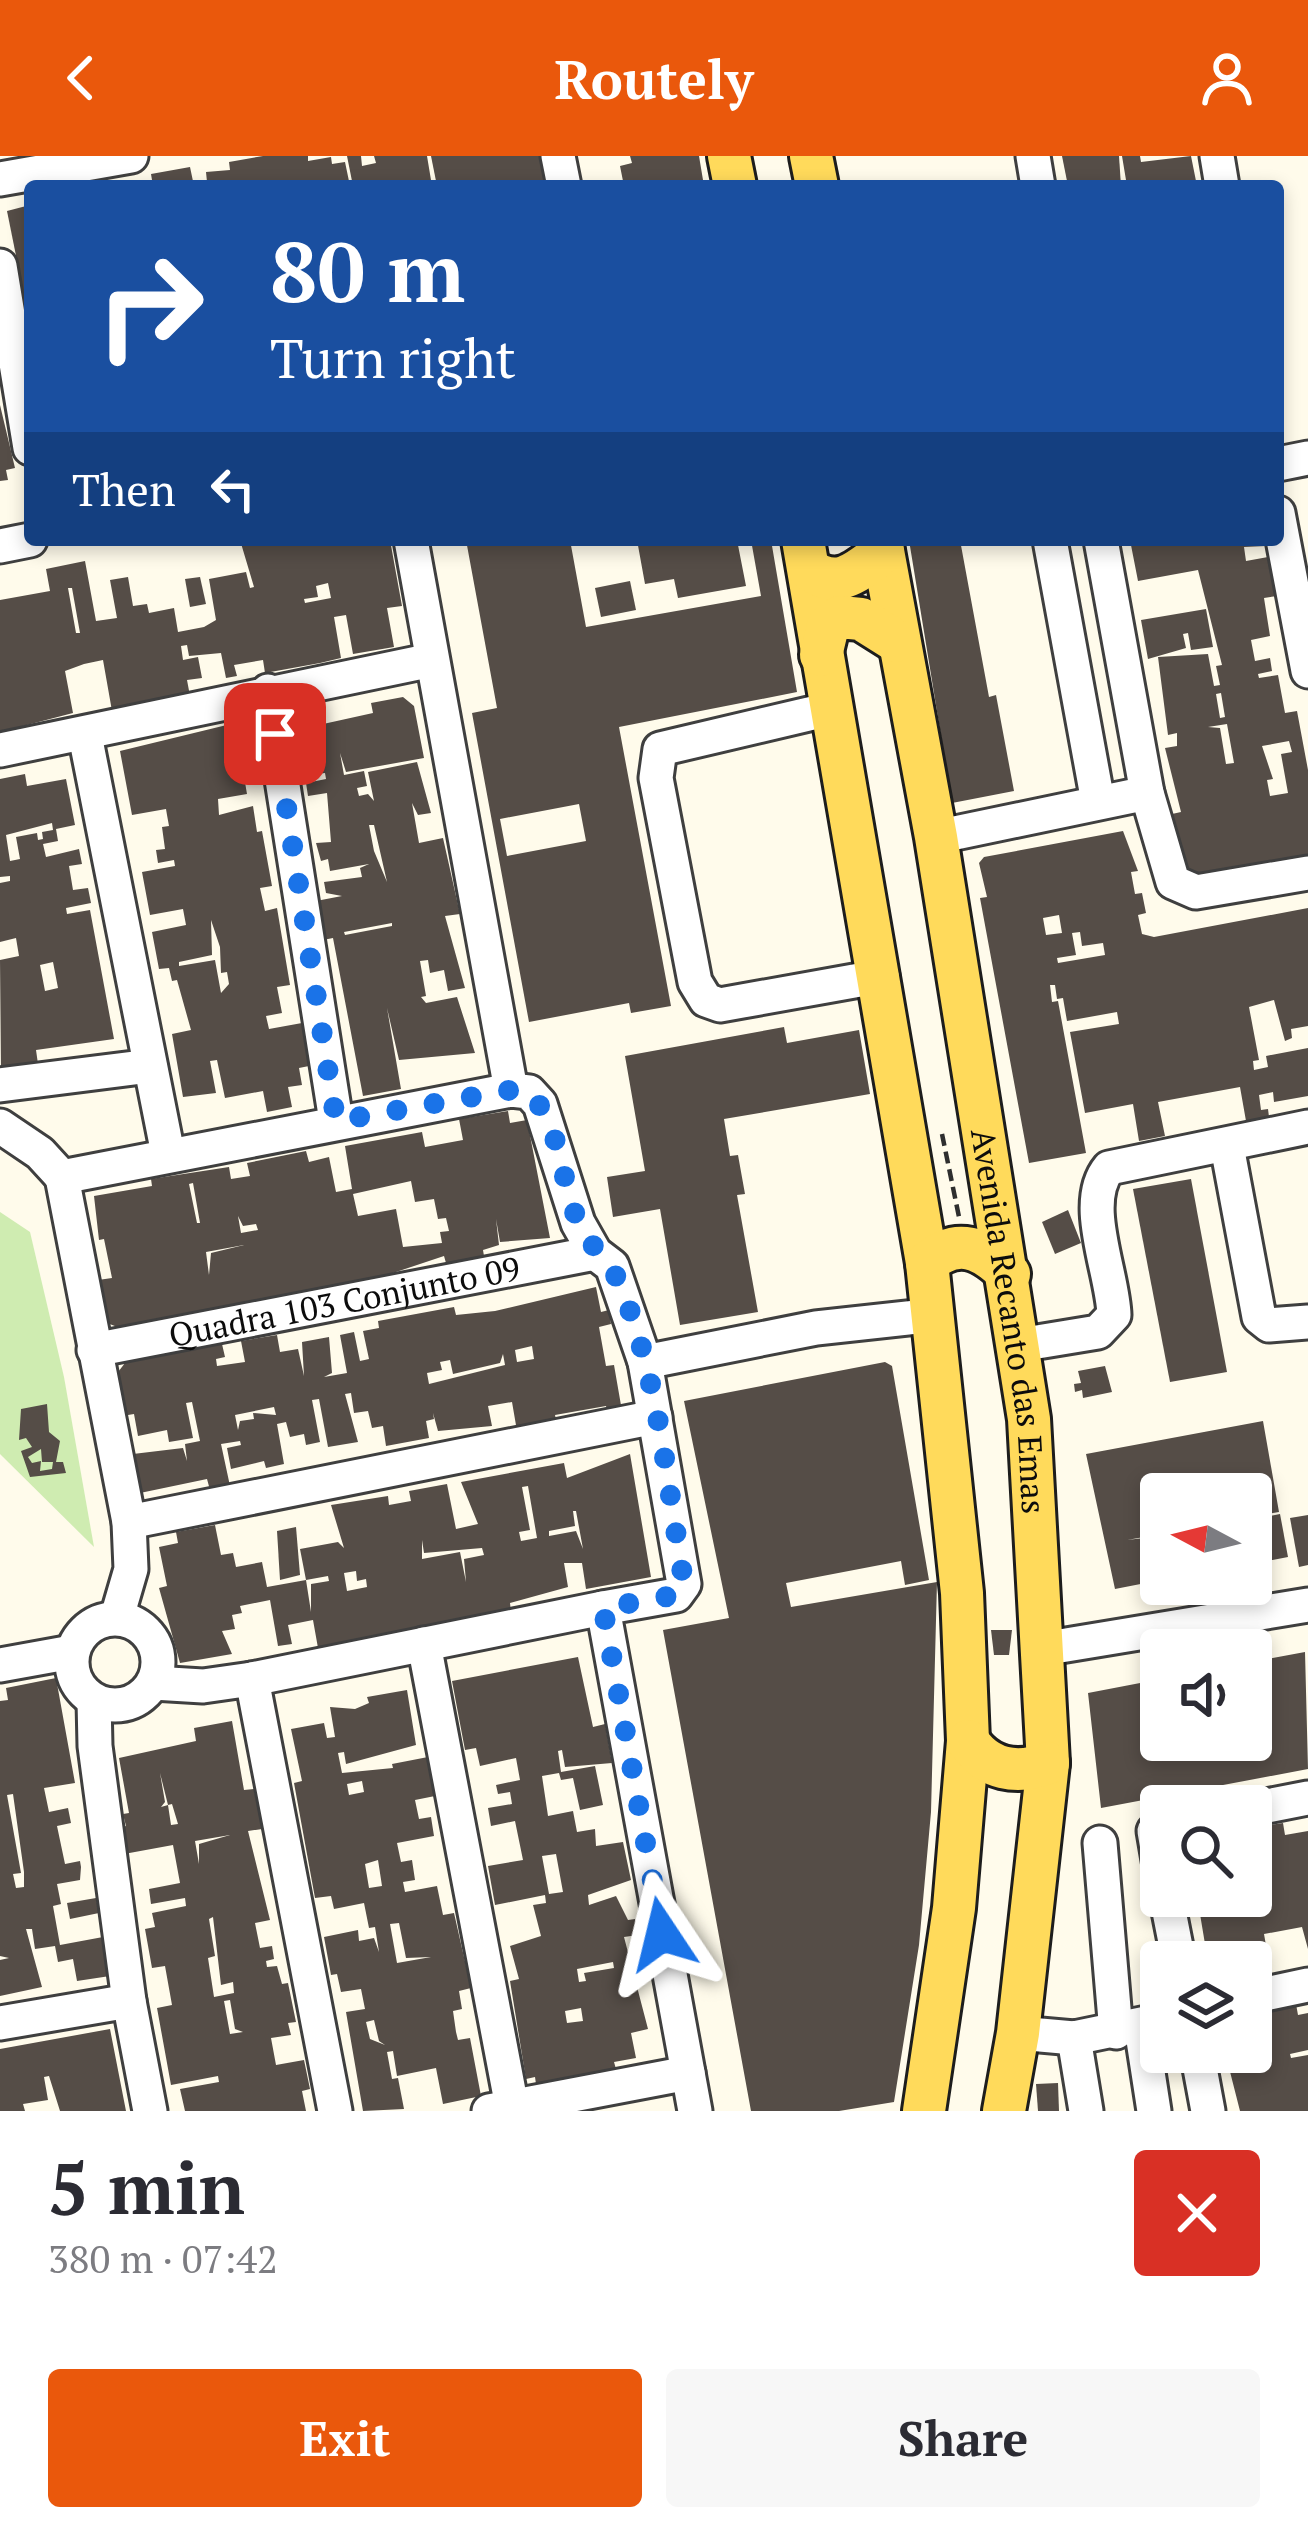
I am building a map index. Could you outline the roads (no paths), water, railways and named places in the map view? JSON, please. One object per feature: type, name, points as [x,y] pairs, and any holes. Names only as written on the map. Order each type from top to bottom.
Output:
[{"type":"main road","points":[[806,554],[823,580],[836,581],[882,546]]},
{"type":"main road","name":"Avenida Recanto das Emas","points":[[882,546],[936,837],[1019,1345],[1048,1763],[1018,2033],[1004,2111]]},
{"type":"main road","points":[[806,554],[928,1263],[962,1593],[968,1742],[954,1908],[923,2111]]},
{"type":"main road","points":[[821,655],[828,626],[840,617],[861,619],[896,641]]},
{"type":"main road","points":[[928,1263],[952,1246],[965,1246],[983,1252],[1009,1274]]},
{"type":"main road","points":[[968,1742],[976,1754],[1003,1768],[1031,1769],[1048,1763]]},
{"type":"street","points":[[0,178],[130,156]]},
{"type":"street","points":[[0,266],[24,411]]},
{"type":"street","points":[[1284,545],[1308,671]]},
{"type":"street","points":[[412,546],[511,1090]]},
{"type":"street","points":[[1051,546],[1098,802]]},
{"type":"street","points":[[1102,546],[1147,793],[1166,865],[1183,889],[1196,892],[1308,874]]},
{"type":"street","points":[[0,750],[432,660]]},
{"type":"street","points":[[268,691],[336,1121]]},
{"type":"street","points":[[830,710],[660,748],[656,778],[695,982],[706,1000],[720,1005],[882,976]]},
{"type":"street","points":[[85,735],[168,1154]]},
{"type":"street","points":[[936,837],[1147,793]]},
{"type":"street","points":[[0,1085],[150,1066]]},
{"type":"street","points":[[62,1177],[336,1121],[511,1090],[529,1092],[540,1104],[578,1222],[595,1252],[612,1266],[645,1363],[656,1418],[684,1583],[676,1595],[252,1679],[203,1686],[154,1683]]},
{"type":"street","points":[[0,1126],[40,1153],[62,1177],[129,1522],[131,1569],[118,1617]]},
{"type":"street","points":[[1019,1345],[1098,1332],[1114,1315],[1098,1202],[1101,1177],[1109,1168],[1308,1127]]},
{"type":"street","points":[[1228,1146],[1259,1317],[1269,1325],[1308,1322]]},
{"type":"street","name":"Quadra 103 Conjunto 09","points":[[94,1350],[595,1252]]},
{"type":"street","points":[[645,1363],[816,1328],[934,1316]]},
{"type":"street","points":[[129,1522],[656,1418]]},
{"type":"street","points":[[1042,1648],[1308,1605]]},
{"type":"street","points":[[603,1608],[695,2111]]},
{"type":"street","points":[[118,1617],[139,1624],[154,1640],[159,1662],[154,1683],[138,1700],[116,1706],[94,1701],[80,1688],[72,1652],[81,1634],[97,1621],[118,1617]]},
{"type":"street","points":[[424,1644],[500,2109],[688,2073]]},
{"type":"street","points":[[0,1665],[72,1652]]},
{"type":"street","points":[[252,1679],[334,2111]]},
{"type":"street","points":[[94,1701],[95,1747],[129,2001],[150,2111]]},
{"type":"street","points":[[1272,1805],[1308,1798]]},
{"type":"street","points":[[1018,2033],[1074,2038],[1140,2026],[1100,1843]]},
{"type":"street","points":[[1272,1993],[1308,1985]]},
{"type":"street","points":[[0,2023],[129,2001]]},
{"type":"street","points":[[1074,2038],[1086,2111]]},
{"type":"street","points":[[1148,2073],[1154,2111]]},
{"type":"street","points":[[1201,2073],[1208,2111]]}]
